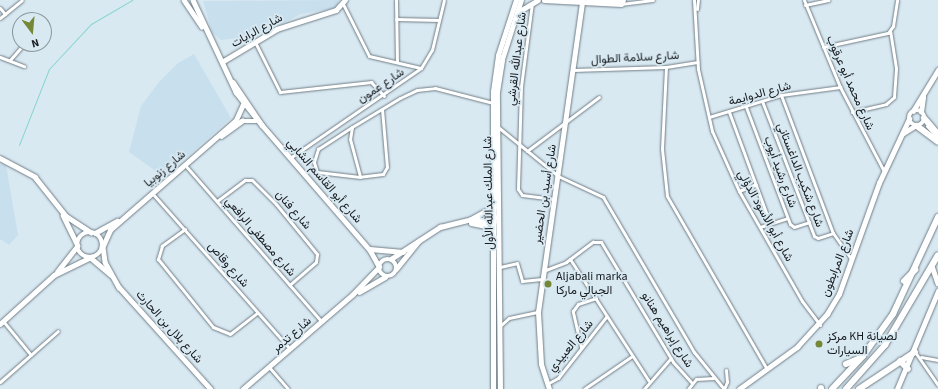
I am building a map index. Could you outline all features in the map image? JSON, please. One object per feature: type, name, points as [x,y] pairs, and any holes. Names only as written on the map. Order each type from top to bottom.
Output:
[{"type":"highway","points":[[923,117],[938,134]]},
{"type":"highway","points":[[917,126],[938,142]]},
{"type":"highway","points":[[832,389],[863,356],[893,314],[917,268],[938,217]]},
{"type":"highway","points":[[846,389],[885,345],[938,255]]},
{"type":"highway","points":[[904,281],[917,268]]},
{"type":"highway","points":[[859,389],[916,352]]},
{"type":"highway","points":[[846,364],[863,356]]},
{"type":"highway","points":[[900,362],[908,368]]},
{"type":"main road","name":"شارع الملك عبدالله الأول","points":[[493,389],[495,104],[498,55],[516,0]]},
{"type":"main road","name":"شارع الملك عبدالله الأول","points":[[500,389],[500,219],[498,127],[495,104],[500,68],[521,0]]},
{"type":"main road","points":[[516,14],[535,1]]},
{"type":"main road","points":[[471,220],[488,213],[494,205]]},
{"type":"main road","points":[[471,220],[485,226],[494,237]]},
{"type":"main road","points":[[493,369],[500,369]]},
{"type":"street","points":[[0,18],[22,0]]},
{"type":"street","name":"شارع أبو القاسم الشابي","points":[[184,0],[204,28]]},
{"type":"street","name":"شارع أبو القاسم الشابي","points":[[193,0],[204,28],[243,104],[256,121],[262,125]]},
{"type":"street","points":[[396,0],[396,62]]},
{"type":"street","name":"شارع عمون","points":[[290,158],[384,96],[420,68],[430,54],[444,0]]},
{"type":"street","points":[[544,0],[582,2],[653,0]]},
{"type":"street","points":[[566,0],[582,2],[622,1]]},
{"type":"street","points":[[694,0],[696,15]]},
{"type":"street","name":"شارع محمد أبو عرقوب","points":[[804,0],[840,87],[884,171]]},
{"type":"street","points":[[805,5],[828,0]]},
{"type":"street","points":[[852,112],[886,104],[894,96],[896,68],[890,31],[897,0]]},
{"type":"street","name":"شارع عبدالله القرشي","points":[[535,1],[523,64],[517,143],[518,192],[554,199]]},
{"type":"street","points":[[696,15],[698,1]]},
{"type":"street","points":[[344,2],[369,56],[420,68]]},
{"type":"street","name":"شارع الرايات","points":[[222,62],[277,29],[336,10],[344,2]]},
{"type":"street","name":"شارع أسيد بن الحضير","points":[[548,387],[541,364],[538,312],[582,2]]},
{"type":"street","points":[[0,8],[5,14]]},
{"type":"street","name":"شارع أبو الأسود الدؤلي","points":[[696,15],[698,62],[709,117],[738,191],[820,325]]},
{"type":"street","points":[[396,19],[439,20]]},
{"type":"street","points":[[823,47],[890,31]]},
{"type":"street","points":[[255,42],[278,90],[310,91],[371,82],[384,96]]},
{"type":"street","points":[[10,60],[17,52]]},
{"type":"street","points":[[0,57],[24,66]]},
{"type":"street","name":"شارع سلامة الطوال","points":[[573,70],[666,67],[698,62]]},
{"type":"street","points":[[666,67],[662,149],[667,196],[768,369]]},
{"type":"street","points":[[923,117],[913,111],[923,97],[938,70]]},
{"type":"street","name":"شارع أبو القاسم الشابي","points":[[233,82],[262,125],[370,250],[379,267],[386,276]]},
{"type":"street","name":"شارع الدوايمة","points":[[709,117],[746,107],[781,94],[840,87]]},
{"type":"street","points":[[382,109],[386,171],[377,177],[323,176],[317,172],[314,162],[318,149],[352,126],[382,109],[417,90],[429,88],[495,104]]},
{"type":"street","name":"شارع شكيب الداغستاني","points":[[781,94],[833,232],[851,259]]},
{"type":"street","points":[[527,151],[599,97]]},
{"type":"street","points":[[923,97],[923,117],[931,132]]},
{"type":"street","name":"شارع شكيب الداغستاني","points":[[762,101],[816,238],[833,232]]},
{"type":"street","name":"شارع زنوبيا","points":[[219,137],[239,117],[243,104]]},
{"type":"street","name":"شارع رشيد أيوب","points":[[746,107],[787,218],[792,227],[809,222]]},
{"type":"street","name":"شارع المرابطون","points":[[739,389],[797,347],[820,325],[839,294],[884,171],[913,111]]},
{"type":"street","points":[[729,112],[769,221]]},
{"type":"street","points":[[902,134],[917,126],[923,117]]},
{"type":"street","points":[[909,118],[917,126],[931,132],[938,138]]},
{"type":"street","name":"شارع زنوبيا","points":[[103,246],[110,230],[152,192],[219,137],[242,121],[256,121]]},
{"type":"street","points":[[352,126],[350,139],[360,177]]},
{"type":"street","points":[[498,127],[558,176],[603,197],[646,274],[714,378],[724,389],[728,382],[726,370]]},
{"type":"street","points":[[0,158],[36,177],[61,210],[73,223],[93,232],[103,246],[90,258],[54,275]]},
{"type":"street","name":"شارع مصطفى الرافعي","points":[[185,165],[322,322]]},
{"type":"street","name":"شارع فنان","points":[[216,201],[245,180],[252,180],[276,204],[317,254],[316,262],[290,285]]},
{"type":"street","points":[[738,191],[756,184]]},
{"type":"street","name":"شارع وقاص","points":[[152,192],[290,349]]},
{"type":"street","name":"شارع بلال بن الحارث","points":[[61,210],[77,245],[113,277],[211,389]]},
{"type":"street","name":"شارع زنوبيا","points":[[77,245],[83,234],[93,232],[125,216]]},
{"type":"street","points":[[760,227],[769,221],[787,218]]},
{"type":"street","points":[[419,242],[396,269],[388,259],[403,252],[440,227],[471,220],[500,219]]},
{"type":"street","points":[[185,229],[162,246],[158,259],[213,327],[230,334],[257,313]]},
{"type":"street","name":"شارع إبراهيم هنانو","points":[[543,271],[570,259],[593,242],[601,242],[671,358],[691,382]]},
{"type":"street","points":[[31,355],[1,323],[54,275],[77,245]]},
{"type":"street","name":"شارع بلال بن الحارث","points":[[103,246],[105,262],[113,277]]},
{"type":"street","points":[[370,250],[403,252]]},
{"type":"street","name":"شارع أبو القاسم الشابي","points":[[370,250],[388,259]]},
{"type":"street","name":"شارع تدمر","points":[[243,389],[322,322],[388,259]]},
{"type":"street","points":[[570,259],[596,298],[606,317],[649,381]]},
{"type":"street","points":[[99,264],[105,262]]},
{"type":"street","points":[[500,267],[517,264],[522,281],[542,279]]},
{"type":"street","points":[[932,266],[938,283]]},
{"type":"street","name":"شارع تدمر","points":[[352,295],[396,269]]},
{"type":"street","points":[[925,278],[937,277]]},
{"type":"street","points":[[897,389],[916,352],[938,291]]},
{"type":"street","points":[[581,347],[573,311],[578,304],[596,298]]},
{"type":"street","points":[[499,327],[509,318],[538,312]]},
{"type":"street","points":[[499,314],[509,318]]},
{"type":"street","name":"شارع العبيدي","points":[[548,387],[558,378],[606,317]]},
{"type":"street","points":[[0,382],[58,331]]},
{"type":"street","points":[[916,352],[921,357],[938,386]]},
{"type":"street","points":[[584,389],[632,356]]},
{"type":"street","points":[[921,357],[938,360]]},
{"type":"street","points":[[644,389],[649,381],[671,358]]},
{"type":"street","points":[[269,367],[288,389]]},
{"type":"street","points":[[688,389],[691,382],[714,378]]},
{"type":"shaded area","points":[[339,0],[336,8],[301,14],[258,36],[221,40],[212,32],[203,1]]},
{"type":"shaded area","points":[[194,54],[231,118],[164,177],[129,152],[141,106],[159,82],[178,63]]},
{"type":"shaded area","points":[[0,164],[6,165],[18,235],[9,245],[0,239]]},
{"type":"waterway","points":[[19,145],[49,69],[91,24],[132,0]]},
{"type":"place","name":"Aljabali marka الجبالي ماركا","points":[[548,284]]},
{"type":"place","name":"مركز KH لصيانة السيارات","points":[[819,344]]}]
